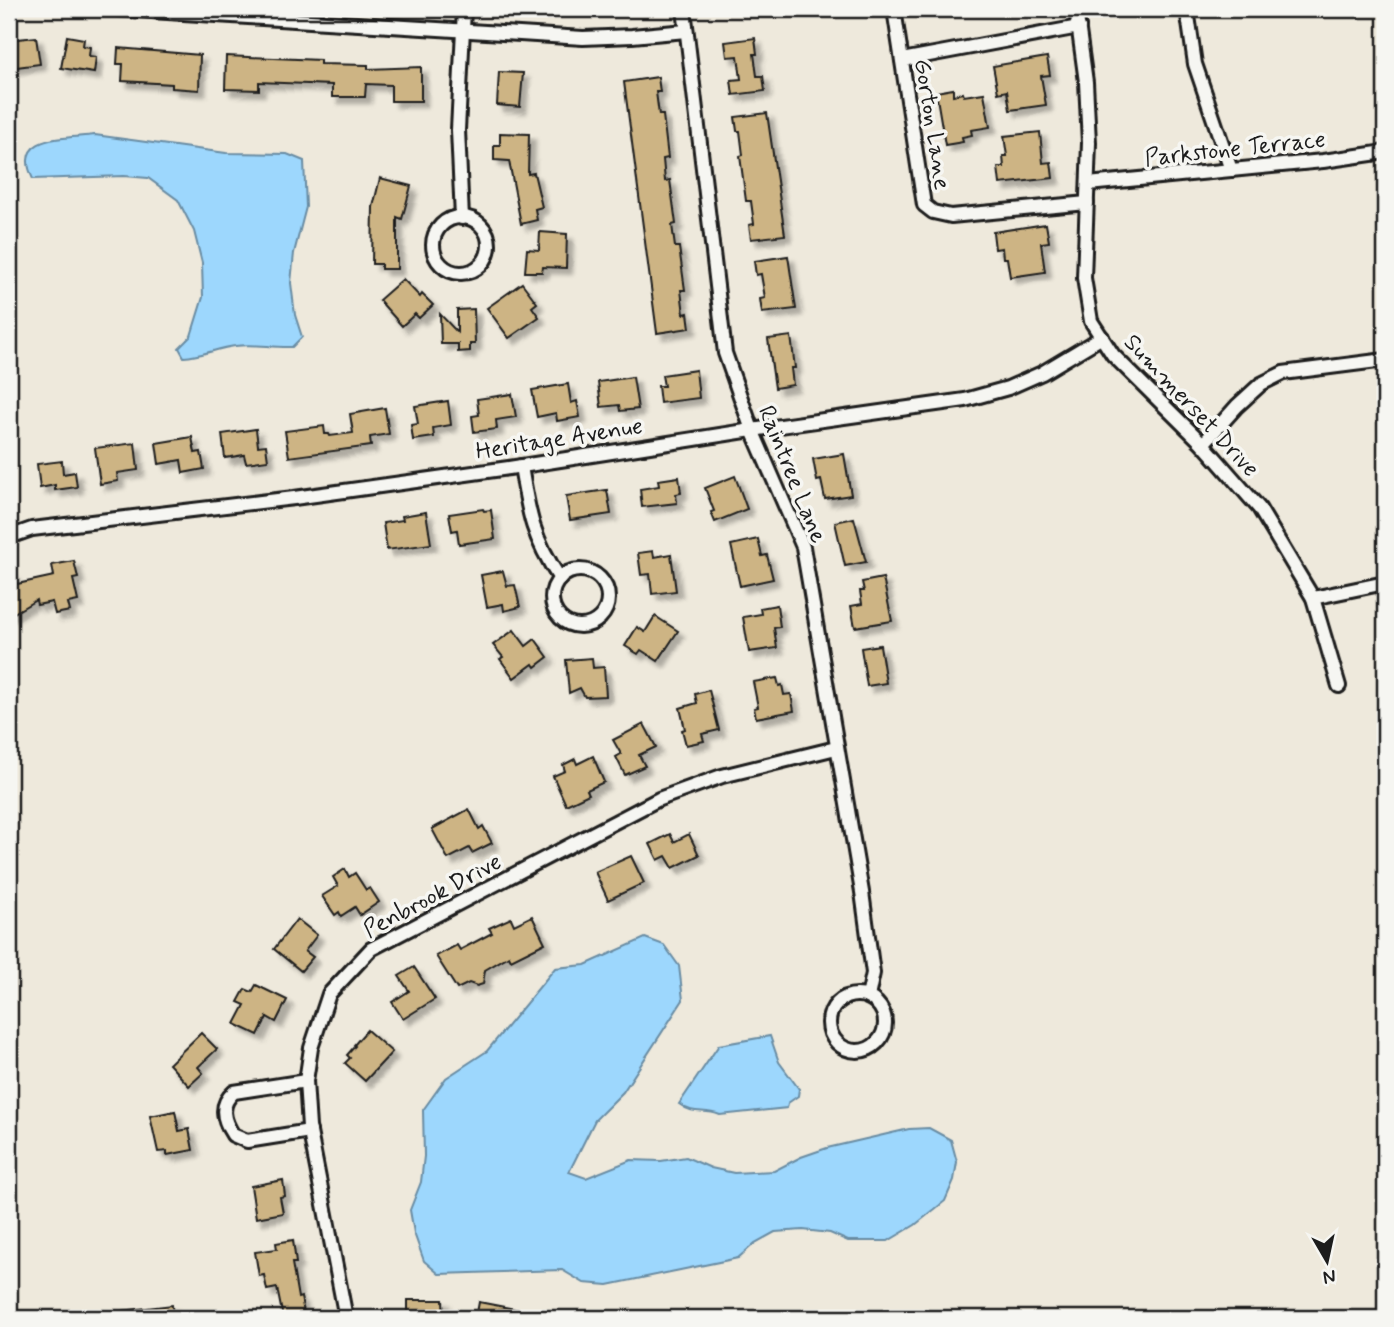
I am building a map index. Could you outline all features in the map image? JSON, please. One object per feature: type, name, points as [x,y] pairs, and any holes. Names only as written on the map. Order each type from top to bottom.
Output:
[{"type":"street","points":[[119,9],[583,38],[686,31]]},
{"type":"street","points":[[461,218],[458,130],[464,9]]},
{"type":"street","name":"Raintree Lane","points":[[684,9],[725,353],[752,430],[803,547],[862,892],[873,972],[868,997]]},
{"type":"street","name":"Gorton Lane","points":[[894,9],[924,205],[933,212],[951,216],[1087,203]]},
{"type":"street","name":"Summerset Drive","points":[[1076,9],[1086,82],[1088,184],[1084,278],[1091,321],[1113,355],[1203,444],[1259,508],[1313,598],[1339,686]]},
{"type":"street","points":[[1187,9],[1195,64],[1231,170]]},
{"type":"street","points":[[902,60],[1079,27]]},
{"type":"street","name":"Parkstone Terrace","points":[[1088,184],[1323,161],[1385,152]]},
{"type":"street","points":[[461,218],[479,225],[488,241],[485,259],[479,267],[462,273],[445,269],[438,262],[433,246],[438,229],[453,219],[461,218]]},
{"type":"street","name":"Heritage Avenue","points":[[9,537],[32,529],[294,498],[965,400],[1008,388],[1042,373],[1102,337]]},
{"type":"street","points":[[1203,444],[1253,391],[1283,373],[1385,360]]},
{"type":"street","points":[[521,466],[535,534],[541,550],[560,579]]},
{"type":"street","points":[[577,570],[586,571],[602,581],[608,598],[602,616],[587,625],[578,626],[562,619],[556,612],[552,595],[560,579],[577,570]]},
{"type":"street","points":[[1313,598],[1385,583]]},
{"type":"street","name":"Penbrook Drive","points":[[346,1318],[310,1131],[306,1081],[311,1048],[329,994],[371,949],[660,799],[722,776],[836,748]]},
{"type":"street","points":[[849,996],[868,997],[881,1009],[884,1017],[882,1035],[870,1048],[853,1051],[844,1048],[836,1042],[829,1025],[834,1007],[849,996]]},
{"type":"street","points":[[306,1081],[234,1092],[224,1105],[224,1116],[233,1135],[247,1140],[310,1131]]},
{"type":"water","points":[[95,135],[226,153],[287,154],[304,161],[306,207],[294,253],[291,283],[295,315],[302,337],[292,347],[242,345],[184,357],[179,348],[191,336],[203,297],[202,263],[194,231],[178,200],[148,178],[124,176],[33,179],[28,164],[29,154],[35,146],[56,139]]},
{"type":"water","points":[[645,938],[664,945],[679,966],[683,1000],[623,1092],[595,1120],[569,1172],[586,1178],[631,1160],[661,1161],[686,1157],[711,1168],[734,1173],[774,1171],[827,1148],[909,1129],[929,1128],[951,1140],[957,1162],[954,1180],[945,1201],[915,1225],[888,1241],[848,1241],[830,1233],[803,1230],[775,1232],[755,1243],[738,1258],[608,1285],[584,1283],[562,1270],[439,1274],[424,1261],[414,1233],[410,1210],[421,1182],[424,1156],[423,1110],[446,1078],[487,1051],[555,968],[585,965]]},
{"type":"water","points":[[770,1036],[779,1062],[799,1089],[798,1096],[788,1103],[787,1108],[720,1115],[690,1110],[679,1104],[719,1045]]},
{"type":"building","points":[[67,36],[84,39],[83,46],[90,47],[89,56],[96,57],[94,73],[61,68]]},
{"type":"building","points":[[36,37],[40,64],[9,68],[9,40]]},
{"type":"building","points":[[755,38],[757,76],[763,76],[765,91],[733,95],[731,80],[741,79],[738,56],[727,57],[725,42]]},
{"type":"building","points":[[118,48],[200,55],[199,90],[172,88],[172,84],[122,81],[123,64],[117,64]]},
{"type":"building","points":[[226,56],[320,60],[320,64],[368,65],[368,69],[421,67],[421,101],[391,101],[391,85],[366,84],[365,97],[332,97],[332,85],[259,82],[259,90],[225,89]]},
{"type":"building","points":[[1047,57],[1050,75],[1041,76],[1046,105],[1010,110],[1007,91],[998,93],[993,66]]},
{"type":"building","points":[[499,72],[523,73],[520,107],[497,105]]},
{"type":"building","points":[[658,77],[660,92],[656,92],[659,115],[663,115],[668,158],[663,159],[665,181],[670,180],[676,224],[672,225],[675,247],[679,247],[685,290],[681,290],[684,314],[688,313],[690,328],[657,333],[624,82]]},
{"type":"building","points":[[953,89],[953,95],[984,93],[990,127],[971,130],[972,135],[962,137],[963,142],[945,145],[936,92]]},
{"type":"building","points":[[767,113],[785,235],[751,239],[749,225],[754,224],[751,201],[746,201],[740,156],[743,155],[740,131],[737,131],[735,117]]},
{"type":"building","points":[[1040,132],[1043,163],[1051,162],[1053,178],[1000,184],[998,167],[1004,167],[1003,156],[1007,156],[1004,136]]},
{"type":"building","points":[[500,133],[529,134],[528,174],[534,173],[542,207],[535,209],[537,220],[521,224],[509,161],[494,160],[494,145],[500,145]]},
{"type":"building","points":[[380,178],[411,186],[402,219],[397,217],[397,269],[381,269],[381,264],[372,264],[373,207]]},
{"type":"building","points":[[1046,224],[1049,242],[1041,243],[1045,272],[1010,277],[1007,258],[1003,258],[1002,248],[995,249],[993,232]]},
{"type":"building","points":[[540,232],[567,234],[566,268],[543,267],[542,272],[525,272],[527,249],[539,250]]},
{"type":"building","points":[[788,256],[796,309],[762,313],[760,299],[765,298],[761,274],[756,275],[754,261]]},
{"type":"building","points":[[403,279],[420,297],[422,294],[433,305],[419,318],[415,314],[402,326],[379,300]]},
{"type":"building","points":[[522,283],[537,303],[532,307],[539,317],[509,338],[487,308]]},
{"type":"building","points":[[474,309],[475,344],[470,344],[470,351],[458,352],[458,344],[441,344],[440,314],[457,332],[457,310]]},
{"type":"building","points":[[791,336],[795,368],[791,368],[793,385],[775,388],[768,339]]},
{"type":"building","points":[[696,370],[699,398],[660,403],[658,386],[664,386],[662,375]]},
{"type":"building","points":[[633,377],[638,409],[620,411],[619,405],[601,407],[598,382]]},
{"type":"building","points":[[568,384],[571,403],[577,401],[580,417],[557,421],[556,413],[537,417],[532,390]]},
{"type":"building","points":[[512,394],[516,417],[496,420],[497,429],[474,432],[472,416],[479,415],[477,399]]},
{"type":"building","points":[[448,401],[451,425],[433,428],[434,437],[413,440],[411,425],[418,424],[415,406]]},
{"type":"building","points":[[385,408],[389,434],[370,437],[371,446],[289,457],[285,431],[324,426],[325,434],[330,436],[353,433],[350,414]]},
{"type":"building","points":[[256,429],[258,446],[266,445],[268,460],[246,463],[244,455],[225,458],[222,434]]},
{"type":"building","points":[[192,437],[195,453],[201,452],[204,469],[183,473],[181,460],[159,464],[156,443]]},
{"type":"building","points":[[135,443],[138,470],[117,473],[118,481],[100,484],[95,448]]},
{"type":"building","points":[[844,454],[851,495],[825,499],[821,480],[817,481],[813,459]]},
{"type":"building","points":[[62,461],[63,474],[75,472],[77,487],[55,490],[55,485],[40,488],[37,464]]},
{"type":"building","points":[[735,476],[747,509],[715,522],[711,512],[714,511],[705,488]]},
{"type":"building","points":[[679,477],[681,493],[676,494],[677,503],[642,507],[640,489],[659,486],[658,480]]},
{"type":"building","points":[[607,490],[611,514],[570,520],[566,496]]},
{"type":"building","points":[[491,510],[495,539],[459,544],[457,530],[452,531],[449,514]]},
{"type":"building","points":[[426,512],[431,544],[387,550],[383,523]]},
{"type":"building","points":[[854,518],[866,562],[845,566],[835,522]]},
{"type":"building","points":[[758,539],[762,556],[767,555],[773,579],[740,586],[731,545]]},
{"type":"building","points":[[653,551],[654,557],[671,554],[676,591],[652,594],[650,574],[641,575],[638,553]]},
{"type":"building","points":[[74,561],[78,578],[73,579],[78,601],[68,603],[70,611],[55,614],[52,602],[37,605],[36,600],[9,616],[9,569],[17,584],[54,576],[52,565]]},
{"type":"building","points":[[503,571],[507,586],[515,585],[520,607],[504,611],[503,604],[487,607],[481,575]]},
{"type":"building","points":[[883,578],[892,621],[855,627],[851,606],[862,604],[862,582]]},
{"type":"building","points":[[777,605],[780,627],[774,628],[777,648],[749,652],[743,617],[761,614],[760,608]]},
{"type":"building","points":[[655,616],[678,631],[658,661],[641,650],[638,654],[625,646],[637,627],[645,632]]},
{"type":"building","points":[[514,630],[526,646],[535,639],[548,657],[514,678],[493,645]]},
{"type":"building","points":[[880,645],[886,683],[867,686],[861,648]]},
{"type":"building","points":[[592,658],[593,668],[604,667],[606,696],[585,697],[580,688],[569,693],[566,660]]},
{"type":"building","points":[[777,678],[784,695],[791,694],[794,711],[756,718],[754,708],[758,707],[753,682]]},
{"type":"building","points":[[709,690],[719,730],[702,734],[704,741],[686,745],[680,708],[697,703],[695,694]]},
{"type":"building","points":[[644,724],[656,747],[639,755],[645,766],[625,775],[616,757],[621,754],[613,740]]},
{"type":"building","points":[[593,756],[604,782],[587,790],[589,794],[566,805],[553,776],[565,771],[563,765],[575,759],[577,764]]},
{"type":"building","points":[[469,809],[479,829],[483,826],[492,843],[472,853],[469,848],[448,859],[432,829]]},
{"type":"building","points":[[670,834],[674,842],[689,834],[699,855],[673,868],[666,856],[658,860],[650,844]]},
{"type":"building","points":[[631,856],[644,883],[608,900],[595,872]]},
{"type":"building","points":[[345,869],[349,877],[355,873],[366,890],[370,888],[379,902],[360,915],[355,907],[341,916],[339,912],[335,915],[322,896],[338,886],[333,877]]},
{"type":"building","points":[[532,916],[545,943],[511,960],[509,956],[485,970],[483,984],[477,986],[469,983],[457,989],[436,956],[457,945],[460,950],[492,933],[489,928],[511,918],[514,925]]},
{"type":"building","points":[[297,919],[317,935],[305,951],[313,957],[301,971],[274,949]]},
{"type":"building","points":[[414,967],[435,999],[403,1019],[392,1002],[409,991],[399,976]]},
{"type":"building","points":[[256,985],[287,1000],[276,1022],[267,1017],[258,1035],[235,1024],[245,1005],[238,1002],[245,989],[252,992]]},
{"type":"building","points":[[367,1030],[392,1052],[365,1081],[345,1063],[350,1058],[347,1055]]},
{"type":"building","points":[[201,1033],[217,1049],[198,1067],[203,1073],[189,1086],[169,1064]]},
{"type":"building","points":[[175,1111],[179,1131],[189,1129],[193,1150],[167,1155],[167,1151],[158,1152],[150,1116]]},
{"type":"building","points":[[283,1180],[285,1196],[280,1197],[283,1213],[256,1218],[251,1186]]},
{"type":"building","points":[[293,1240],[296,1263],[292,1263],[298,1298],[301,1297],[305,1318],[283,1318],[277,1288],[267,1290],[264,1275],[259,1276],[255,1252],[277,1249],[276,1243]]},
{"type":"building","points":[[408,1300],[443,1300],[444,1318],[408,1318]]},
{"type":"building","points":[[479,1302],[536,1313],[536,1318],[476,1318]]},
{"type":"building","points":[[172,1305],[173,1318],[122,1318],[122,1311]]}]
